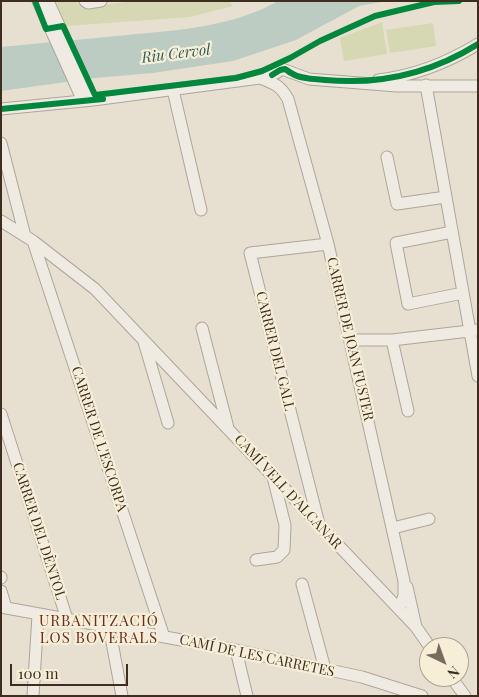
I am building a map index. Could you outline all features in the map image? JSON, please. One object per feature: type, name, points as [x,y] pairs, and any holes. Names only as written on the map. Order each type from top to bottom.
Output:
[{"type":"street","points":[[85,1],[88,3],[101,1]]},
{"type":"street","points":[[43,4],[86,96]]},
{"type":"street","points":[[354,82],[388,79],[430,68],[454,58],[478,44]]},
{"type":"street","points":[[1,109],[86,96],[173,90],[260,78],[284,81],[310,79],[396,86],[478,86]]},
{"type":"street","name":"CARRER DE JOAN FUSTER","points":[[284,81],[328,244],[416,627]]},
{"type":"street","points":[[426,85],[463,293],[474,330],[478,376]]},
{"type":"street","points":[[173,90],[201,210]]},
{"type":"street","name":"CARRER DE L'ESCORPA","points":[[1,143],[29,239],[164,637]]},
{"type":"street","points":[[387,157],[397,204],[446,197]]},
{"type":"street","name":"CAMÍ VELL D'ALCANAR","points":[[1,221],[29,239],[95,289],[416,627],[423,637]]},
{"type":"street","points":[[452,232],[396,243],[408,304],[463,293]]},
{"type":"street","name":"CARRER DEL GALL","points":[[319,525],[250,253],[328,244]]},
{"type":"street","points":[[202,328],[228,429]]},
{"type":"street","points":[[350,340],[392,340],[474,330]]},
{"type":"street","name":"CAMÍ VELL D'ALCANAR","points":[[144,340],[168,423]]},
{"type":"street","points":[[392,340],[408,411]]},
{"type":"street","name":"CARRER DEL DÈNTOL","points":[[1,414],[67,619]]},
{"type":"street","points":[[256,560],[277,557],[284,550],[285,526],[272,476]]},
{"type":"street","points":[[393,528],[429,519]]},
{"type":"street","name":"CARRER DE JOAN FUSTER","points":[[397,608],[404,596],[404,581]]},
{"type":"street","points":[[302,584],[325,670]]},
{"type":"street","points":[[1,591],[4,607]]},
{"type":"street","points":[[397,608],[406,607],[410,597]]},
{"type":"street","name":"CAMÍ DE LES CARRETES","points":[[4,607],[236,650],[362,677],[422,696]]},
{"type":"street","points":[[33,696],[38,614]]},
{"type":"street","points":[[109,626],[122,696]]},
{"type":"street","points":[[236,650],[247,696]]},
{"type":"green space","points":[[56,1],[75,1],[82,7],[137,1],[229,1],[233,6],[190,17],[66,26]]},
{"type":"green space","points":[[382,22],[387,54],[344,61],[340,38]]},
{"type":"green space","points":[[433,23],[436,46],[390,53],[386,30]]},
{"type":"water","name":"Riu Cervol","points":[[278,1],[387,1],[359,6],[296,40],[233,61],[153,73],[95,78],[1,91],[1,47],[205,26],[243,17]]},
{"type":"cycle path","points":[[35,1],[46,29],[63,26],[95,95],[236,78],[262,71],[320,41],[375,16],[434,2],[459,1]]},
{"type":"cycle path","points":[[272,75],[285,69],[299,76],[312,79],[345,81],[385,79],[423,70],[442,63],[478,44]]},
{"type":"cycle path","points":[[1,109],[103,99]]},
{"type":"district","name":"URBANITZACIÓ LOS BOVERALS","points":[[99,630]]}]
